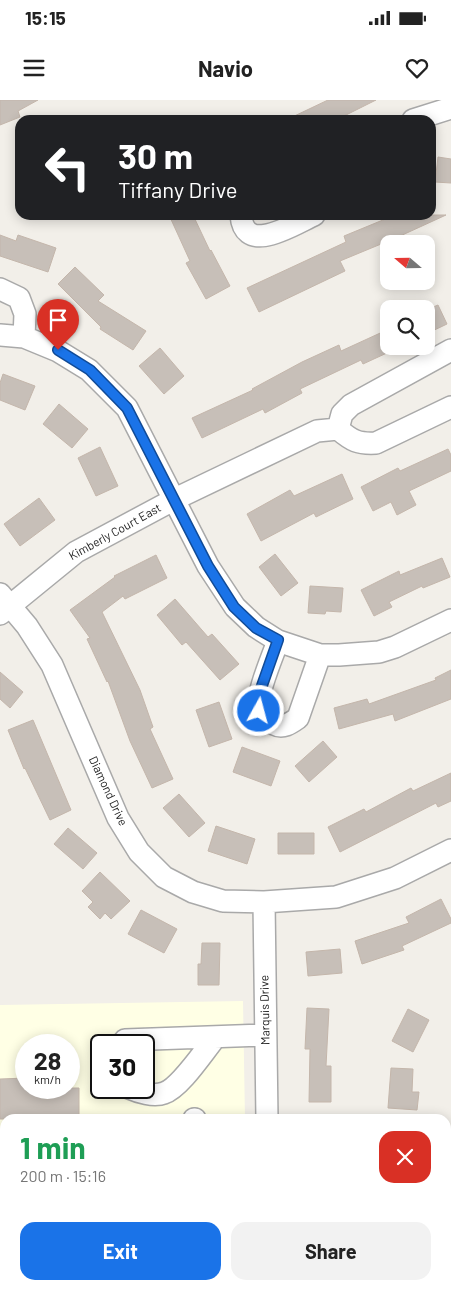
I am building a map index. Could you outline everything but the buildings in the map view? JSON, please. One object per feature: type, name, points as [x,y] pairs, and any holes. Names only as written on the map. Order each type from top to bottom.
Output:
[{"type":"street","points":[[430,115],[451,108]]},
{"type":"street","points":[[242,220],[248,232],[260,237],[271,236],[304,220]]},
{"type":"street","points":[[0,289],[20,298],[25,314],[24,337]]},
{"type":"street","points":[[0,335],[24,337],[58,350],[90,370],[121,401],[127,408],[175,499],[208,566],[234,607],[256,628],[278,640],[320,655],[379,652],[395,647],[451,620]]},
{"type":"street","points":[[451,350],[352,405],[342,414],[338,429],[350,440],[363,444],[376,443],[451,407]]},
{"type":"street","name":"Kimberly Court East","points":[[3,604],[76,552],[175,499],[317,431],[338,429]]},
{"type":"street","name":"Diamond Drive","points":[[3,604],[27,626],[52,665],[118,818],[139,852],[164,877],[193,892],[223,901],[264,902],[336,897],[395,878],[451,850]]},
{"type":"street","points":[[278,640],[258,697],[259,711],[266,721],[278,726],[290,724],[298,718],[320,655]]},
{"type":"street","name":"Marquis Drive","points":[[264,902],[264,1035],[267,1114]]},
{"type":"street","points":[[155,1039],[264,1035]]},
{"type":"street","points":[[155,1094],[163,1094],[176,1086],[215,1038]]},
{"type":"shaded area","points":[[243,1001],[245,1114],[0,1114],[0,1005]]},
{"type":"route","points":[[58,350],[90,370],[127,408],[208,566],[234,607],[256,628],[278,640],[258,697],[259,711]]}]
